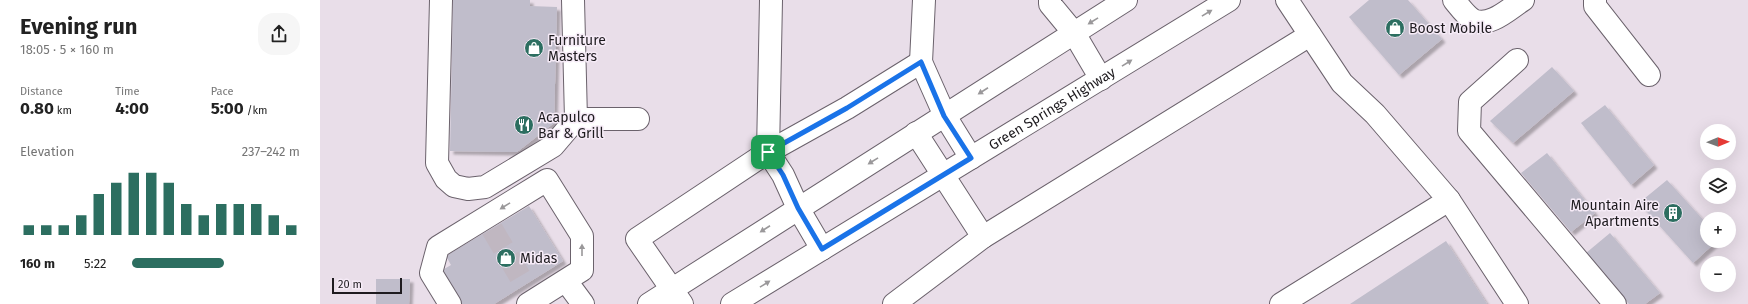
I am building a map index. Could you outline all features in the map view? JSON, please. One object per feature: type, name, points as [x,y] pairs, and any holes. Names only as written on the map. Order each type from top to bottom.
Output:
[{"type":"main road","points":[[440,0],[437,164],[446,179],[454,186],[468,189],[485,187],[553,146],[576,119],[573,0]]},
{"type":"main road","points":[[771,0],[768,152],[783,175],[798,208],[822,249]]},
{"type":"main road","points":[[924,0],[921,62],[944,116],[971,158]]},
{"type":"main road","points":[[1050,0],[1050,4],[1074,33],[1101,78]]},
{"type":"main road","name":"Green Springs Highway","points":[[732,304],[1229,0]]},
{"type":"main road","points":[[1287,0],[1342,83],[1375,114],[1449,200],[1517,304]]},
{"type":"main road","points":[[1454,0],[1472,20],[1482,22],[1493,19],[1523,0]]},
{"type":"main road","points":[[1595,0],[1595,6],[1648,76]]},
{"type":"main road","points":[[649,304],[677,297],[798,208],[1124,1]]},
{"type":"main road","points":[[894,304],[983,237],[1310,35]]},
{"type":"main road","points":[[1517,60],[1470,102],[1469,131],[1615,304]]},
{"type":"main road","points":[[677,297],[637,238],[768,152],[847,108],[921,62]]},
{"type":"main road","points":[[576,119],[638,119]]},
{"type":"main road","points":[[916,133],[983,237]]},
{"type":"main road","points":[[450,304],[431,273],[438,247],[489,224],[547,180],[582,236],[582,270],[566,281],[529,296]]},
{"type":"main road","points":[[1281,304],[1449,200]]},
{"type":"main road","points":[[566,281],[582,304]]},
{"type":"building","points":[[453,0],[530,0],[530,6],[557,7],[554,123],[517,152],[450,151]]},
{"type":"building","name":"Boost Mobile","points":[[1369,0],[1408,0],[1442,39],[1399,75],[1349,17]]},
{"type":"building","points":[[1552,67],[1574,91],[1513,143],[1490,121]]},
{"type":"building","name":"Mountain Aire Apartments","points":[[1605,105],[1654,165],[1631,185],[1581,123]]},
{"type":"building","name":"Mountain Aire Apartments","points":[[1547,153],[1595,213],[1571,232],[1521,173]]},
{"type":"building","name":"Mountain Aire Apartments","points":[[1667,180],[1700,216],[1700,248],[1709,248],[1693,263],[1639,203]]},
{"type":"building","points":[[529,206],[563,261],[494,304],[458,304],[439,272],[451,265],[446,256]]},
{"type":"building","name":"Mountain Aire Apartments","points":[[1610,233],[1660,293],[1645,304],[1629,304],[1586,253]]},
{"type":"building","points":[[1446,241],[1487,304],[1350,304]]},
{"type":"building","points":[[376,279],[410,279],[409,304],[376,304]]},
{"type":"tunnel","points":[[492,229],[525,285]]},
{"type":"place","name":"Boost Mobile","points":[[1395,28]]},
{"type":"place","name":"Furniture Masters","points":[[534,48]]},
{"type":"place","name":"Acapulco Bar & Grill","points":[[524,125]]},
{"type":"place","name":"Mountain Aire Apartments","points":[[1673,213]]},
{"type":"place","name":"Midas","points":[[506,258]]},
{"type":"route","points":[[921,62],[944,116],[971,158],[822,249],[798,208],[783,175],[768,152],[847,108],[921,62]]}]
